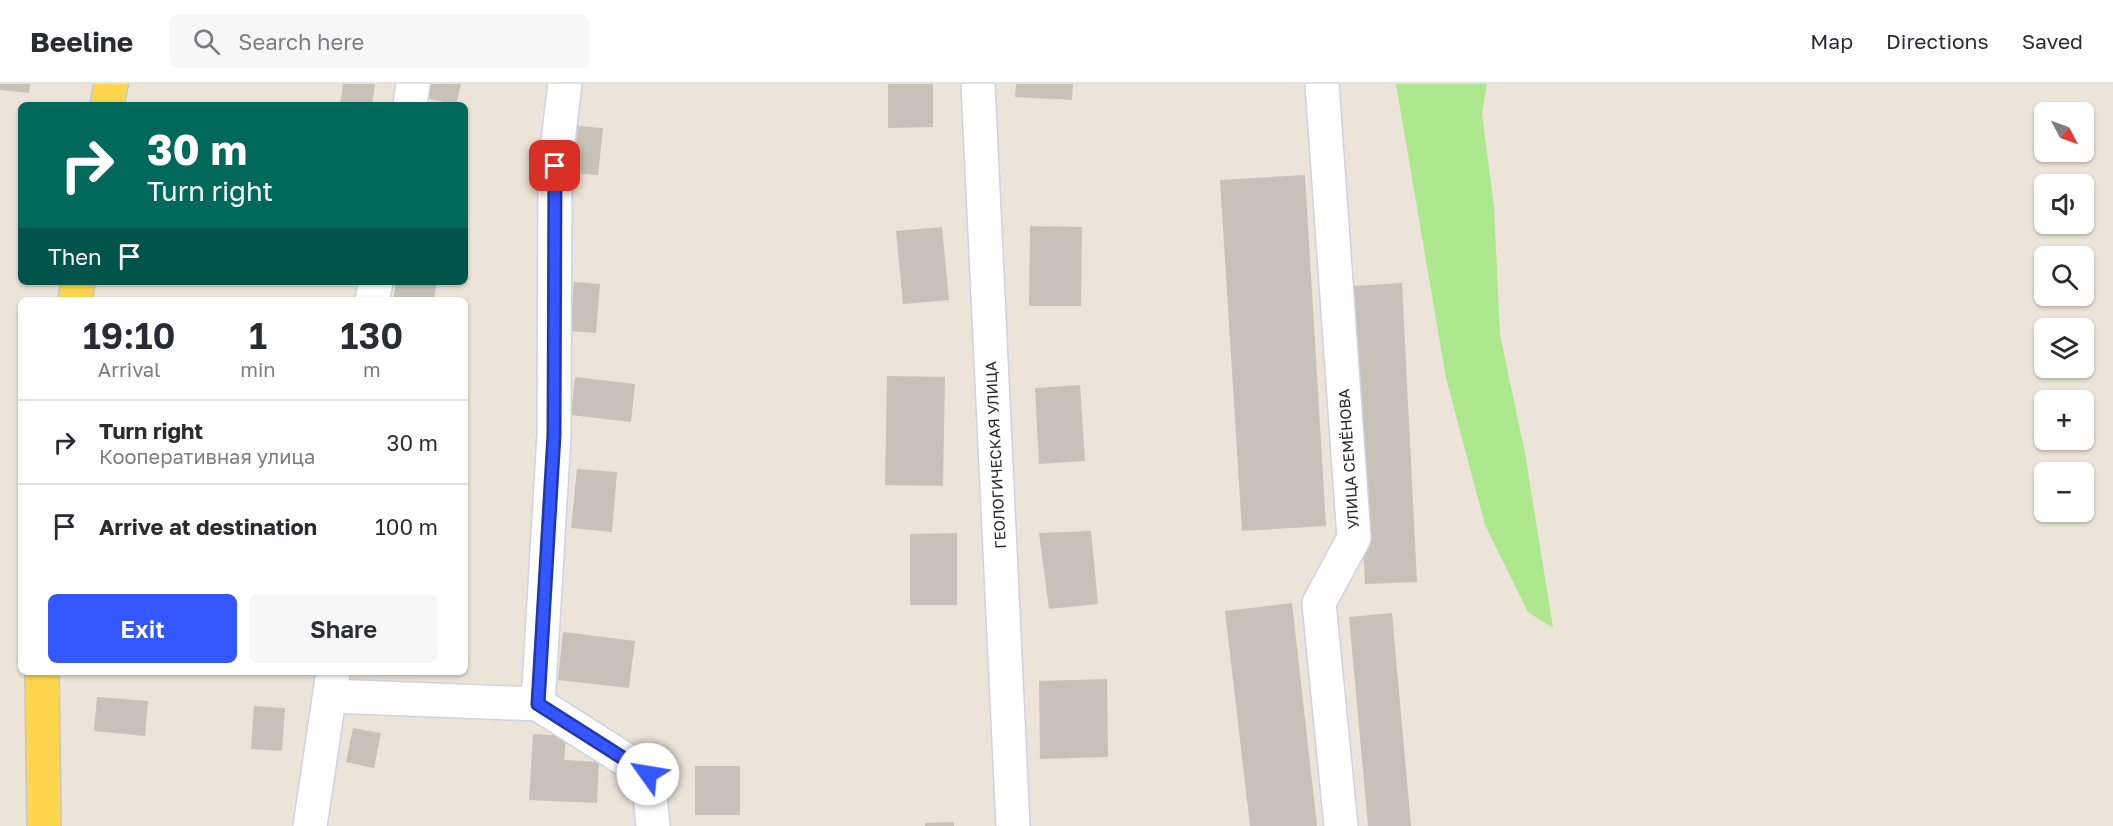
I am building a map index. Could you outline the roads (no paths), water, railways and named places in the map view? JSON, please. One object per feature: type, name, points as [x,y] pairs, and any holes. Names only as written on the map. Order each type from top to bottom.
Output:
[{"type":"main road","points":[[108,102],[111,84]]},
{"type":"main road","points":[[42,675],[44,826]]},
{"type":"street","points":[[410,102],[413,84]]},
{"type":"street","points":[[538,704],[554,435],[555,166],[565,84]]},
{"type":"street","name":"ГЕОЛОГИЧЕСКАЯ УЛИЦА","points":[[978,84],[1013,826]]},
{"type":"street","name":"УЛИЦА СЕМЁНОВА","points":[[1322,84],[1354,538],[1319,603],[1341,826]]},
{"type":"street","points":[[310,826],[331,684],[538,704],[648,774],[653,826]]}]
